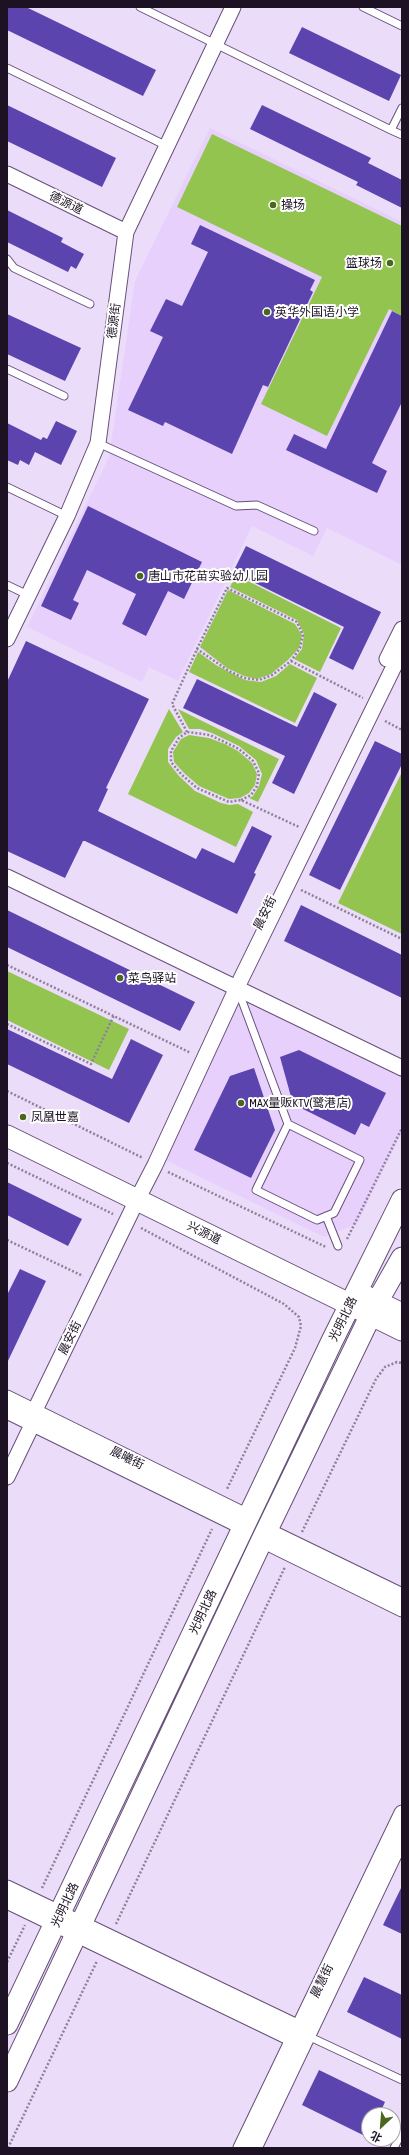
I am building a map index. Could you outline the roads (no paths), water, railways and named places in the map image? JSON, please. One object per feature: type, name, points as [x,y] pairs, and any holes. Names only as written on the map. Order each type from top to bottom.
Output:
[{"type":"main road","name":"兴源道","points":[[7,1121],[139,1191],[375,1309],[402,1330]]},
{"type":"main road","name":"兴源道","points":[[7,1136],[139,1191]]},
{"type":"main road","name":"光明北路","points":[[7,2024],[58,1920],[353,1298],[402,1200]]},
{"type":"main road","name":"光明北路","points":[[7,2081],[265,1535],[375,1309],[402,1258]]},
{"type":"main road","name":"兴源道","points":[[375,1309],[402,1314]]},
{"type":"street","name":"德源街","points":[[7,639],[67,516],[98,443],[126,232],[233,7]]},
{"type":"street","name":"德源道","points":[[7,174],[126,232]]},
{"type":"street","name":"晨安街","points":[[7,1477],[33,1418],[127,1220],[305,830],[402,629]]},
{"type":"street","name":"晨安街","points":[[152,1163],[197,1055],[288,884],[402,650]]},
{"type":"street","points":[[7,868],[235,982],[402,1068]]},
{"type":"street","points":[[7,878],[402,1058]]},
{"type":"street","name":"晨曦街","points":[[7,1398],[33,1418]]},
{"type":"street","name":"晨曦街","points":[[7,1411],[33,1418],[246,1522]]},
{"type":"street","points":[[265,1535],[402,1596]]},
{"type":"street","points":[[294,1549],[402,1608]]},
{"type":"street","name":"晨慧街","points":[[254,2148],[300,2034],[402,1813]]},
{"type":"street","name":"晨慧街","points":[[241,2148],[402,1838]]},
{"type":"street","points":[[7,1888],[33,1907],[58,1920],[300,2034]]},
{"type":"street","points":[[7,1901],[33,1907]]},
{"type":"lane","points":[[140,7],[402,135]]},
{"type":"lane","points":[[363,7],[402,26]]},
{"type":"lane","points":[[7,68],[167,146]]},
{"type":"lane","points":[[391,130],[402,108]]},
{"type":"lane","points":[[7,259],[14,268],[90,304]]},
{"type":"lane","points":[[7,369],[64,396]]},
{"type":"lane","points":[[98,443],[236,506],[257,504],[314,531]]},
{"type":"lane","points":[[7,488],[67,516]]},
{"type":"lane","points":[[7,585],[28,595]]},
{"type":"lane","points":[[235,982],[288,1124],[360,1160],[334,1213],[317,1220],[256,1190],[288,1124]]},
{"type":"lane","points":[[326,1216],[338,1246]]},
{"type":"lane","points":[[300,2034],[402,2080]]},
{"type":"lane","points":[[394,2148],[402,2132]]},
{"type":"place","name":"操场","points":[[273,205]]},
{"type":"place","name":"篮球场","points":[[390,263]]},
{"type":"place","name":"英华外国语小学","points":[[267,312]]},
{"type":"place","name":"唐山市花苗实验幼儿园","points":[[140,576]]},
{"type":"place","name":"菜鸟驿站","points":[[120,978]]},
{"type":"place","name":"MAX量贩KTV(鹭港店)","points":[[241,1103]]},
{"type":"place","name":"凤凰世嘉","points":[[23,1117]]}]
